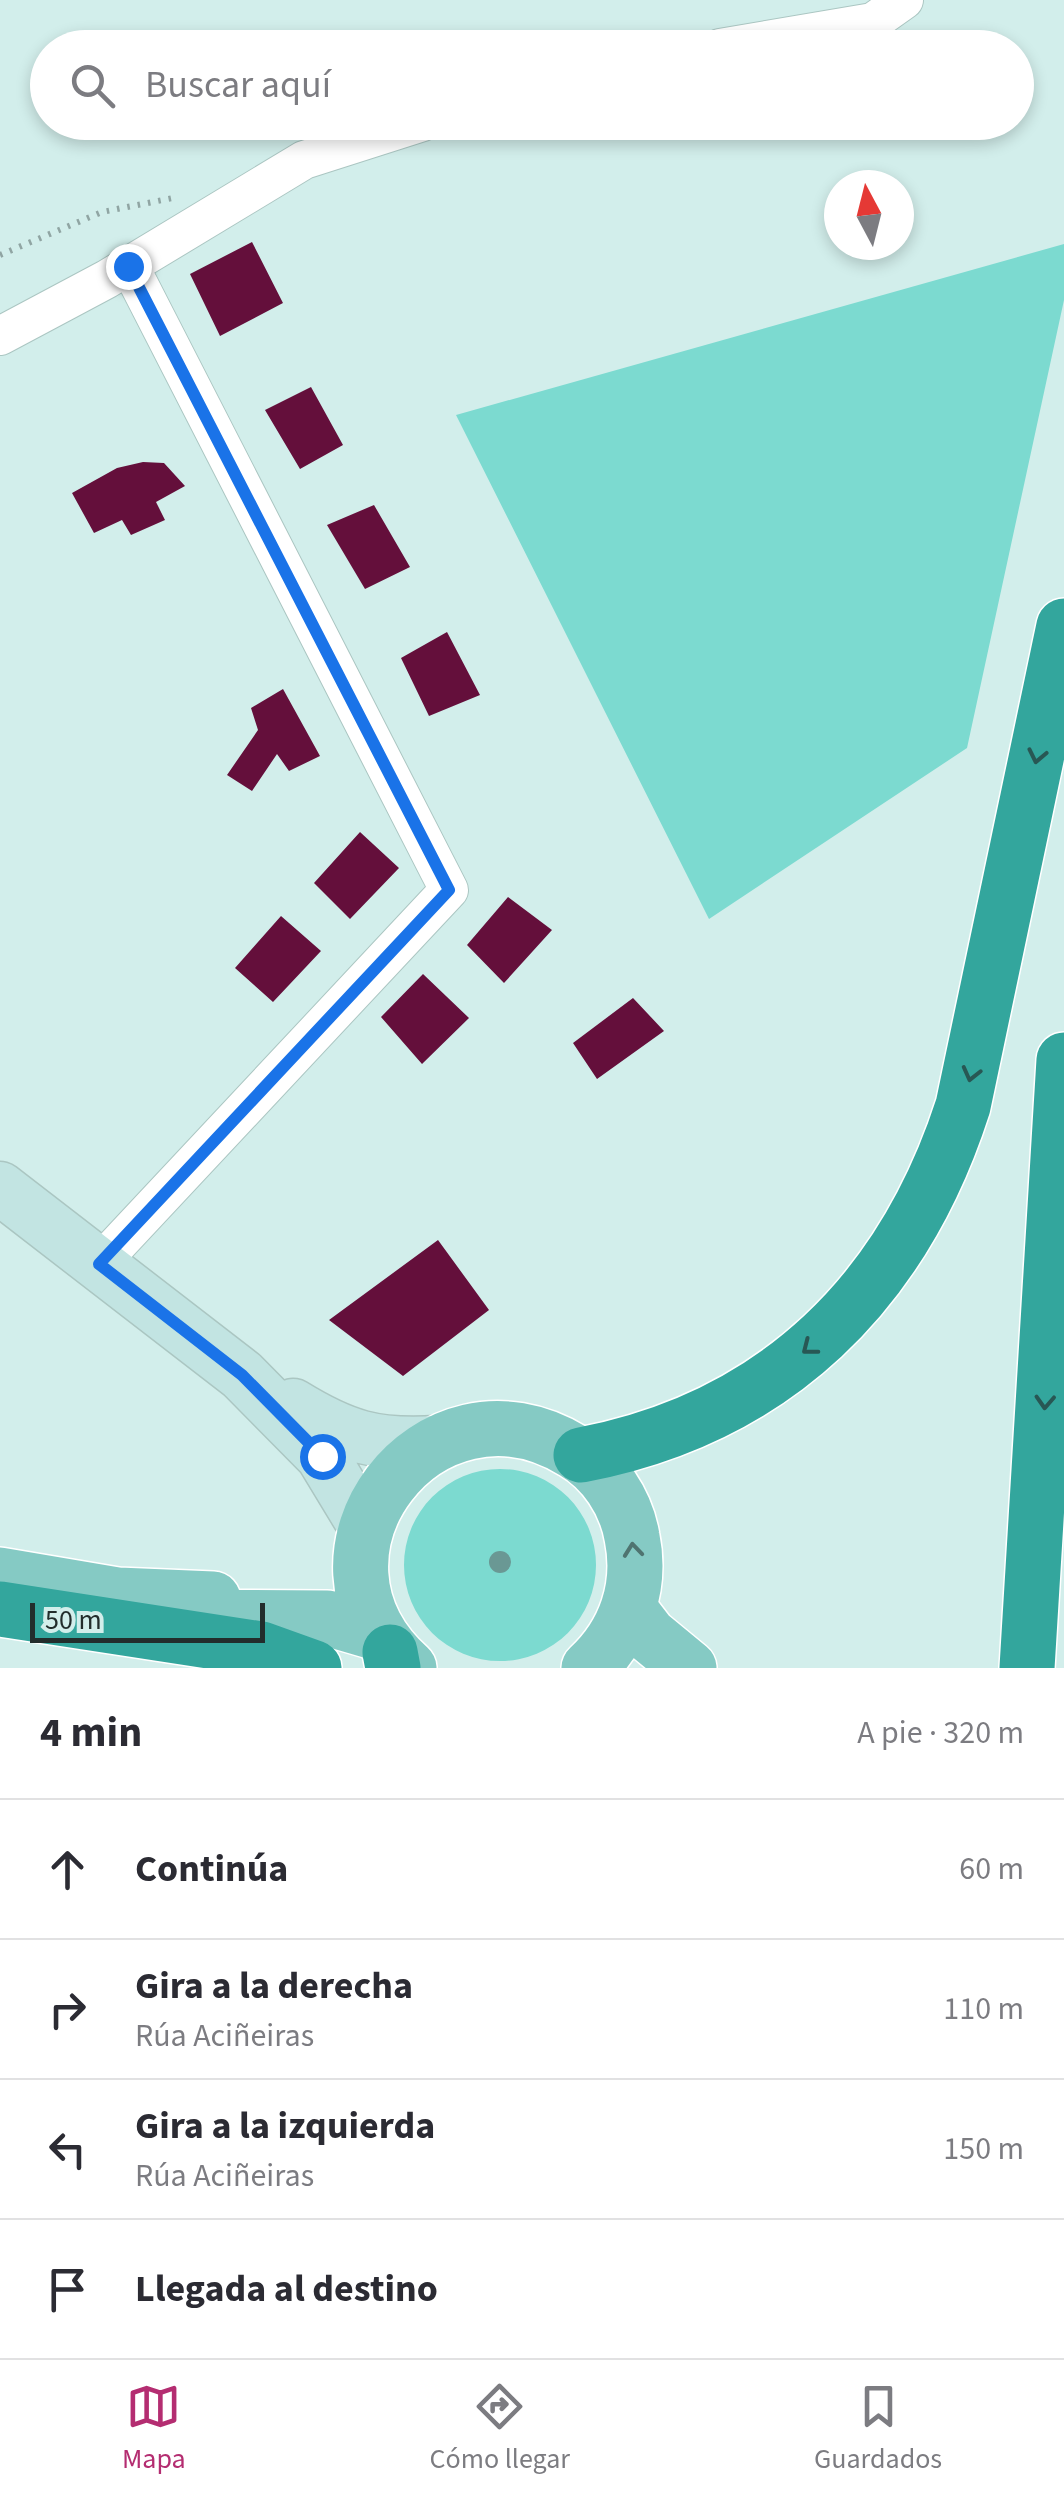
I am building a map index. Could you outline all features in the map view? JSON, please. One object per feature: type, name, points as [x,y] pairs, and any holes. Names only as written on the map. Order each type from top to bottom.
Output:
[{"type":"highway","points":[[581,1456],[691,1422],[778,1372],[818,1341],[857,1302],[903,1245],[942,1170],[963,1106],[1064,626]]},
{"type":"highway","points":[[1026,1668],[1064,1060]]},
{"type":"highway","points":[[0,1608],[261,1648],[314,1668]]},
{"type":"main road","points":[[0,1188],[242,1375],[322,1456],[363,1540],[363,1594],[392,1655]]},
{"type":"main road","points":[[242,1375],[348,1436],[379,1443],[437,1442]]},
{"type":"main road","points":[[0,1575],[118,1595],[272,1597],[326,1586],[363,1540],[381,1493],[406,1463],[437,1442],[466,1432],[526,1430],[555,1440],[581,1456],[610,1486],[630,1524],[635,1580],[629,1609],[618,1634],[589,1668]]},
{"type":"main road","points":[[0,1584],[141,1614],[327,1618],[392,1655]]},
{"type":"main road","points":[[629,1609],[649,1635],[689,1668]]},
{"type":"street","points":[[826,30],[873,22],[904,0]]},
{"type":"street","points":[[0,336],[128,266],[304,160],[367,140]]},
{"type":"street","points":[[99,1264],[449,890],[128,266]]},
{"type":"path","points":[[0,255],[102,212],[179,197]]},
{"type":"shaded area","points":[[1064,244],[1064,300],[967,748],[709,919],[456,415]]},
{"type":"shaded area","points":[[500,1469],[537,1476],[568,1497],[589,1528],[596,1565],[589,1602],[568,1633],[537,1654],[500,1661],[463,1654],[432,1633],[411,1602],[404,1565],[411,1528],[432,1497],[463,1476]]},
{"type":"building","points":[[252,242],[283,303],[220,336],[190,274]]},
{"type":"building","points":[[311,387],[343,445],[300,469],[265,410]]},
{"type":"building","points":[[143,462],[164,463],[185,486],[156,502],[165,520],[131,535],[122,520],[94,533],[72,493],[117,468]]},
{"type":"building","points":[[374,505],[410,567],[365,589],[327,525]]},
{"type":"building","points":[[447,632],[480,695],[429,716],[401,658]]},
{"type":"building","points":[[283,689],[320,756],[289,771],[277,754],[252,791],[227,775],[258,730],[251,708]]},
{"type":"building","points":[[360,832],[399,868],[350,919],[314,883]]},
{"type":"building","points":[[508,897],[552,930],[504,983],[467,945]]},
{"type":"building","points":[[281,916],[321,951],[273,1002],[235,968]]},
{"type":"building","points":[[423,974],[469,1018],[422,1064],[381,1017]]},
{"type":"building","points":[[633,998],[664,1031],[597,1079],[573,1043]]},
{"type":"building","points":[[438,1240],[489,1310],[403,1376],[329,1320]]},
{"type":"route","points":[[128,266],[449,890],[99,1264],[242,1375],[322,1456]]}]
